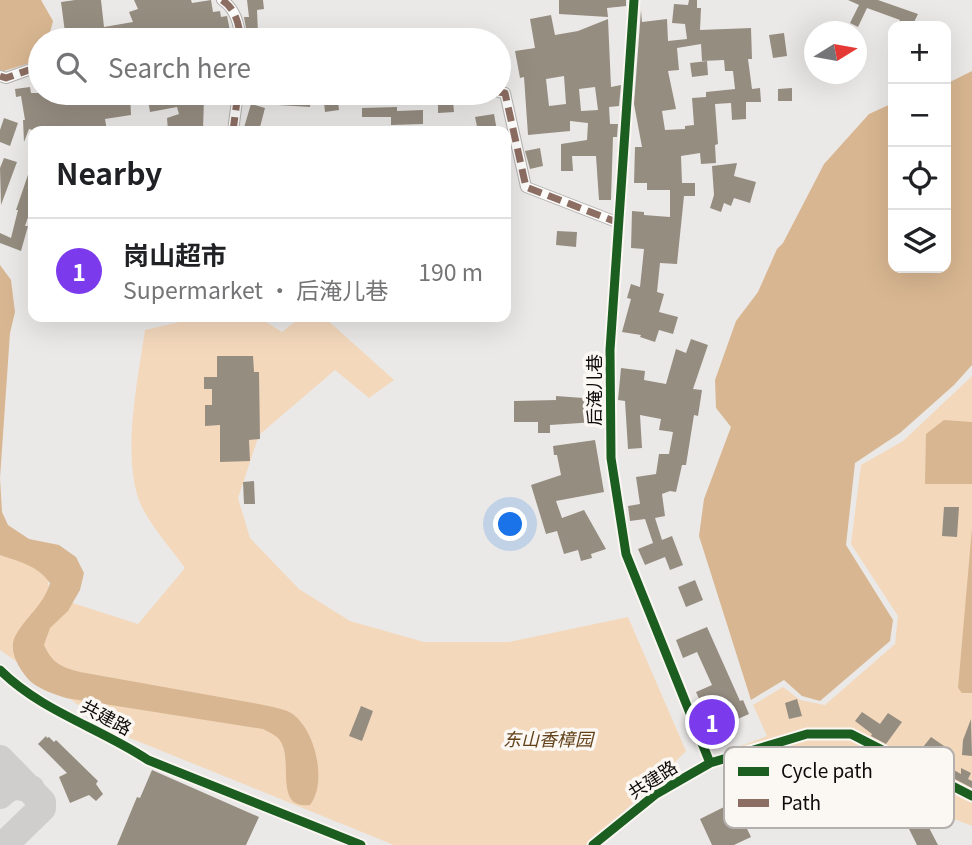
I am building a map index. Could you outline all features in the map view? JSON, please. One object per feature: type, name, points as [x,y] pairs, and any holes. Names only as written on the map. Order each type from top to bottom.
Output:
[{"type":"street","points":[[222,0],[229,4],[240,28]]},
{"type":"street","name":"后淹儿巷","points":[[634,0],[610,350],[611,458],[626,554],[710,763]]},
{"type":"street","points":[[0,76],[6,78],[28,70]]},
{"type":"street","points":[[234,126],[236,105]]},
{"type":"street","points":[[508,105],[526,187],[619,223]]},
{"type":"street","name":"共建路","points":[[0,670],[14,684],[56,710],[120,742],[148,760],[361,845]]},
{"type":"street","name":"共建路","points":[[764,747],[807,734],[851,734],[876,747]]},
{"type":"street","name":"共建路","points":[[593,845],[656,794],[710,763],[724,759]]},
{"type":"street","name":"共建路","points":[[954,787],[972,796]]},
{"type":"green space","name":"东山香樟园","points":[[179,322],[266,322],[282,332],[295,322],[330,322],[394,380],[369,398],[335,370],[259,435],[238,498],[250,538],[299,589],[350,621],[424,642],[509,642],[628,617],[686,751],[586,845],[394,845],[120,734],[0,650],[0,554],[49,565],[48,595],[138,624],[185,568],[144,511],[133,471],[132,422],[145,330]]},
{"type":"green space","points":[[972,376],[972,826],[954,819],[954,747],[739,747],[767,736],[753,705],[783,687],[800,700],[825,705],[895,644],[898,616],[851,544],[861,465],[903,441]]},
{"type":"shaded area","points":[[0,0],[41,0],[53,21],[51,28],[28,28],[28,64],[0,70]]},
{"type":"shaded area","points":[[972,71],[972,365],[954,385],[900,433],[855,463],[846,545],[893,620],[890,641],[820,701],[802,696],[784,680],[751,700],[699,536],[704,499],[731,427],[716,408],[715,380],[736,321],[758,292],[777,249],[783,243],[824,164],[869,114],[888,105],[888,273],[951,273],[951,82]]},
{"type":"shaded area","points":[[0,265],[11,280],[15,312],[10,333],[0,478]]},
{"type":"shaded area","points":[[944,420],[972,422],[972,484],[925,484],[926,434]]},
{"type":"shaded area","points":[[0,478],[2,512],[8,525],[29,539],[59,545],[76,557],[84,573],[80,590],[68,611],[50,628],[44,645],[54,660],[80,672],[264,705],[291,713],[307,730],[316,756],[318,783],[310,805],[299,805],[292,800],[286,783],[286,761],[281,742],[263,729],[66,698],[43,690],[31,682],[15,659],[14,639],[44,597],[50,583],[34,568],[0,555]]},
{"type":"shaded area","points":[[972,528],[972,693],[962,693],[958,688]]},
{"type":"building","points":[[101,0],[104,27],[133,22],[129,12],[138,9],[134,0],[191,0],[192,3],[211,0],[213,12],[220,11],[221,17],[227,16],[230,28],[64,28],[61,2]]},
{"type":"building","points":[[247,0],[263,0],[264,9],[257,10],[258,28],[246,28],[244,17],[249,17]]},
{"type":"building","points":[[559,0],[626,0],[626,6],[607,8],[608,17],[559,14]]},
{"type":"building","points":[[689,0],[697,0],[697,8],[701,8],[700,30],[751,28],[752,59],[748,59],[752,89],[760,88],[761,102],[746,102],[746,119],[732,120],[731,103],[715,104],[718,144],[715,145],[716,163],[701,164],[700,153],[681,156],[682,183],[695,183],[695,196],[684,196],[677,264],[660,263],[657,292],[664,294],[659,312],[678,317],[673,334],[659,330],[655,342],[640,337],[641,335],[622,332],[631,299],[627,298],[631,284],[640,287],[644,249],[631,248],[632,211],[670,217],[670,190],[647,190],[647,183],[634,183],[635,147],[642,147],[634,104],[641,10],[642,22],[667,19],[668,41],[687,39],[685,24],[672,23],[674,4],[688,5]],"holes":[[[701,44],[702,61],[724,60],[725,71],[733,71],[735,89],[706,92],[706,97],[692,98],[694,125],[685,126],[685,129],[665,130],[662,111],[676,109],[668,71],[679,70],[677,48]]]},
{"type":"building","points":[[848,0],[878,0],[918,14],[914,21],[900,21],[867,8],[861,21],[851,21],[859,5]]},
{"type":"building","points":[[551,15],[555,35],[578,31],[608,19],[611,87],[621,85],[619,106],[609,107],[610,124],[618,124],[617,137],[613,137],[611,200],[599,200],[596,156],[572,156],[573,171],[561,171],[561,144],[587,140],[588,123],[570,121],[570,131],[528,135],[524,77],[520,78],[515,51],[535,48],[530,19]],"holes":[[[564,76],[566,104],[549,106],[546,79]],[[595,87],[598,110],[581,111],[579,89]]]},
{"type":"building","points":[[784,33],[787,56],[773,58],[769,35]]},
{"type":"building","points":[[707,61],[708,75],[692,77],[690,63]]},
{"type":"building","points":[[28,87],[28,105],[131,105],[131,115],[105,119],[106,126],[28,126],[24,142],[25,120],[21,96],[16,97],[15,89]]},
{"type":"building","points":[[792,88],[792,101],[778,101],[778,89]]},
{"type":"building","points":[[149,105],[204,105],[203,126],[168,126],[167,118],[179,114],[177,107],[150,112]]},
{"type":"building","points":[[251,105],[265,108],[260,126],[244,126]]},
{"type":"building","points":[[278,105],[310,105],[310,107]]},
{"type":"building","points":[[324,105],[338,105],[339,110],[325,112]]},
{"type":"building","points":[[438,105],[453,105],[454,112],[438,113]]},
{"type":"building","points":[[397,107],[397,111],[423,110],[423,124],[391,125],[391,117],[362,117],[362,108]]},
{"type":"building","points":[[494,114],[496,126],[477,126],[475,117]]},
{"type":"building","points":[[4,118],[18,123],[10,146],[0,142]]},
{"type":"building","points":[[540,148],[543,166],[530,169],[525,151]]},
{"type":"building","points":[[4,158],[17,162],[1,205],[0,168]]},
{"type":"building","points":[[737,163],[734,176],[756,182],[750,203],[734,198],[731,206],[724,203],[721,212],[710,208],[714,195],[712,166]]},
{"type":"building","points":[[28,175],[28,217],[25,226],[28,226],[21,251],[0,243],[0,233],[11,238],[16,210]]},
{"type":"building","points":[[557,231],[577,232],[576,247],[556,245]]},
{"type":"building","points":[[691,339],[708,345],[693,389],[702,390],[698,416],[694,415],[686,465],[682,465],[676,492],[662,494],[665,516],[655,518],[662,540],[672,536],[683,565],[670,570],[665,557],[645,565],[638,549],[653,543],[645,519],[630,521],[628,506],[640,504],[636,477],[656,474],[659,454],[669,454],[673,432],[659,430],[661,419],[640,415],[642,448],[628,449],[625,401],[618,400],[621,368],[645,371],[644,380],[666,384],[676,349],[686,353]]},
{"type":"building","points":[[217,356],[253,356],[254,372],[259,372],[260,439],[249,440],[250,461],[220,462],[220,425],[205,426],[205,405],[212,405],[212,389],[204,389],[204,377],[217,377]]},
{"type":"building","points":[[556,396],[597,399],[596,422],[550,425],[550,433],[538,433],[538,422],[514,422],[514,401],[556,400]]},
{"type":"building","points":[[595,440],[604,492],[556,501],[562,518],[584,510],[606,549],[581,561],[578,550],[564,554],[557,531],[546,534],[531,485],[561,475],[553,446]]},
{"type":"building","points":[[254,481],[255,504],[244,504],[243,482]]},
{"type":"building","points":[[944,507],[959,507],[957,537],[942,536]]},
{"type":"building","points":[[695,580],[703,600],[686,607],[678,587]]},
{"type":"building","points":[[707,627],[740,701],[743,700],[749,714],[713,730],[696,692],[712,685],[697,652],[683,658],[676,640]]},
{"type":"building","points":[[797,699],[802,716],[789,719],[785,703]]},
{"type":"building","points":[[361,706],[373,711],[362,741],[349,736]]},
{"type":"building","points":[[862,712],[880,724],[888,713],[902,722],[886,744],[871,736],[872,734],[855,721]]},
{"type":"building","points":[[971,719],[972,756],[962,755],[963,740]]},
{"type":"building","points":[[46,736],[54,742],[56,740],[98,781],[96,784],[103,794],[96,801],[89,795],[70,803],[59,777],[67,773],[38,744]]},
{"type":"building","points":[[931,737],[946,747],[923,747]]},
{"type":"building","points":[[961,768],[971,773],[968,779],[972,781],[972,788],[954,779],[954,770],[961,774]]},
{"type":"building","points":[[152,770],[259,817],[246,845],[117,845],[137,797],[140,798]]},
{"type":"building","points":[[724,807],[724,828],[747,828],[751,837],[734,845],[712,845],[700,819]]},
{"type":"building","points":[[908,828],[929,828],[938,845],[917,845]]},
{"type":"taxiway","points":[[0,759],[42,802],[42,808],[4,845]]},
{"type":"taxiway","points":[[0,795],[14,786],[31,789]]},
{"type":"marked path","points":[[222,0],[234,13],[239,28]]},
{"type":"marked path","points":[[0,76],[6,78],[28,70]]},
{"type":"marked path","points":[[234,126],[236,105]]},
{"type":"marked path","points":[[508,105],[526,187],[619,223]]},
{"type":"cycle path","points":[[634,0],[610,350],[611,458],[626,554],[710,763]]},
{"type":"cycle path","points":[[0,670],[52,708],[148,760],[361,845]]},
{"type":"cycle path","points":[[764,747],[807,734],[851,734],[876,747]]},
{"type":"cycle path","points":[[593,845],[656,794],[710,763],[724,759]]},
{"type":"cycle path","points":[[954,787],[972,796]]},
{"type":"place","name":"岗山超市","points":[[712,722]]}]
